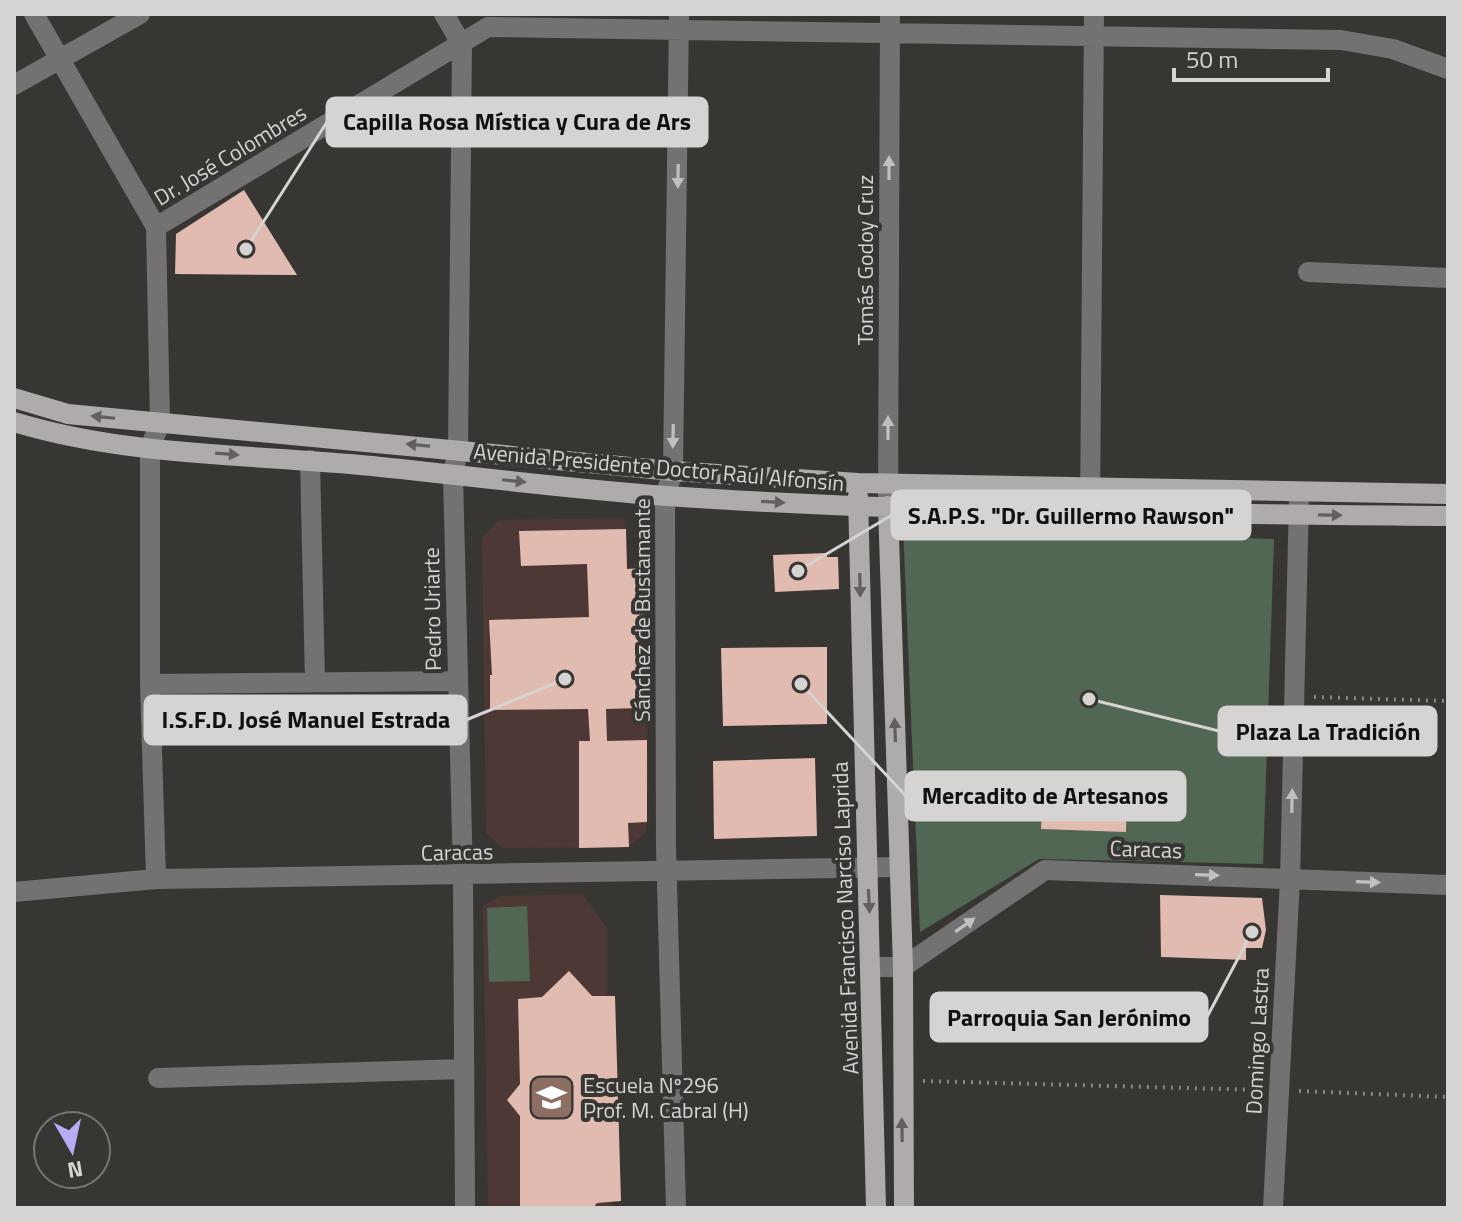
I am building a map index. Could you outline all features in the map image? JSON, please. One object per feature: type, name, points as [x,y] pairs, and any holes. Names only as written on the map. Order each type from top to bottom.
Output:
[{"type":"main road","name":"Avenida Presidente Doctor Raúl Alfonsín","points":[[14,398],[68,414],[673,471],[888,484],[1448,494]]},
{"type":"main road","name":"Avenida Presidente Doctor Raúl Alfonsín","points":[[14,422],[69,439],[665,496],[858,507],[1448,516]]},
{"type":"main road","name":"Avenida Francisco Narciso Laprida","points":[[858,483],[876,1208]]},
{"type":"main road","points":[[888,506],[903,967],[901,1081],[904,1208]]},
{"type":"street","points":[[34,14],[156,227],[160,423],[150,448],[150,684],[156,879]]},
{"type":"street","points":[[14,85],[140,14]]},
{"type":"street","points":[[444,14],[462,45]]},
{"type":"street","points":[[1090,510],[1094,14]]},
{"type":"street","name":"Dr. José Colombres","points":[[156,227],[488,27],[680,23],[889,24],[1093,36],[1341,40],[1393,49],[1448,69]]},
{"type":"street","name":"Sánchez de Bustamante","points":[[676,1208],[666,873],[665,496],[673,471],[680,23]]},
{"type":"street","name":"Tomás Godoy Cruz","points":[[888,506],[889,24]]},
{"type":"street","name":"Pedro Uriarte","points":[[462,45],[458,449],[453,475],[463,876],[465,1208]]},
{"type":"street","points":[[1308,272],[1448,278]]},
{"type":"street","points":[[310,460],[315,681]]},
{"type":"street","name":"Domingo Lastra","points":[[1273,1208],[1290,879],[1299,493]]},
{"type":"street","points":[[150,684],[458,681]]},
{"type":"street","name":"Caracas","points":[[14,892],[156,879],[900,867]]},
{"type":"street","name":"Caracas","points":[[903,967],[1045,870],[1448,885]]},
{"type":"street","points":[[872,967],[903,967]]},
{"type":"street","points":[[158,1078],[464,1069]]},
{"type":"path","points":[[1294,696],[1448,701]]},
{"type":"path","points":[[901,1081],[1448,1097]]},
{"type":"shaded area","points":[[625,518],[627,568],[643,568],[648,775],[646,832],[629,847],[502,848],[486,833],[482,538],[499,520]]},
{"type":"shaded area","name":"Escuela Nº296 Prof. M. Cabral (H)","points":[[583,894],[607,928],[607,995],[615,996],[621,1201],[613,1202],[609,1208],[488,1208],[483,906],[501,896]]},
{"type":"green space","points":[[903,526],[1274,539],[1263,864],[1039,859],[920,932]]},
{"type":"green space","points":[[527,906],[530,981],[489,982],[487,908]]},
{"type":"building","points":[[244,190],[297,275],[175,274],[176,234]]},
{"type":"building","points":[[626,529],[627,569],[643,568],[645,618],[638,618],[639,708],[606,709],[607,741],[647,740],[647,822],[628,823],[629,847],[579,848],[579,741],[590,741],[588,709],[490,710],[489,620],[589,617],[587,564],[521,566],[519,531]]},
{"type":"building","points":[[827,553],[827,557],[838,557],[839,589],[775,592],[773,555]]},
{"type":"building","points":[[827,647],[827,724],[723,726],[721,648]]},
{"type":"building","points":[[815,758],[817,836],[714,839],[713,761]]},
{"type":"building","points":[[1043,784],[1127,788],[1126,832],[1041,829]]},
{"type":"building","points":[[1160,895],[1262,898],[1266,930],[1262,948],[1246,948],[1246,960],[1161,957]]},
{"type":"building","name":"Escuela Nº296 Prof. M. Cabral (H)","points":[[569,971],[592,996],[615,996],[621,1201],[597,1203],[593,1208],[520,1206],[520,1116],[507,1100],[520,1084],[518,999],[542,997]]},
{"type":"place","name":"Capilla Rosa Mística y Cura de Ars","points":[[246,249]]},
{"type":"place","name":"S.A.P.S. \"Dr. Guillermo Rawson\"","points":[[798,571]]},
{"type":"place","name":"I.S.F.D. José Manuel Estrada","points":[[565,679]]},
{"type":"place","name":"Mercadito de Artesanos","points":[[801,684]]},
{"type":"place","name":"Plaza La Tradición","points":[[1089,699]]},
{"type":"place","name":"Parroquia San Jerónimo","points":[[1252,932]]},
{"type":"place","name":"Escuela Nº296 Prof. M. Cabral (H)","points":[[552,1098]]}]
